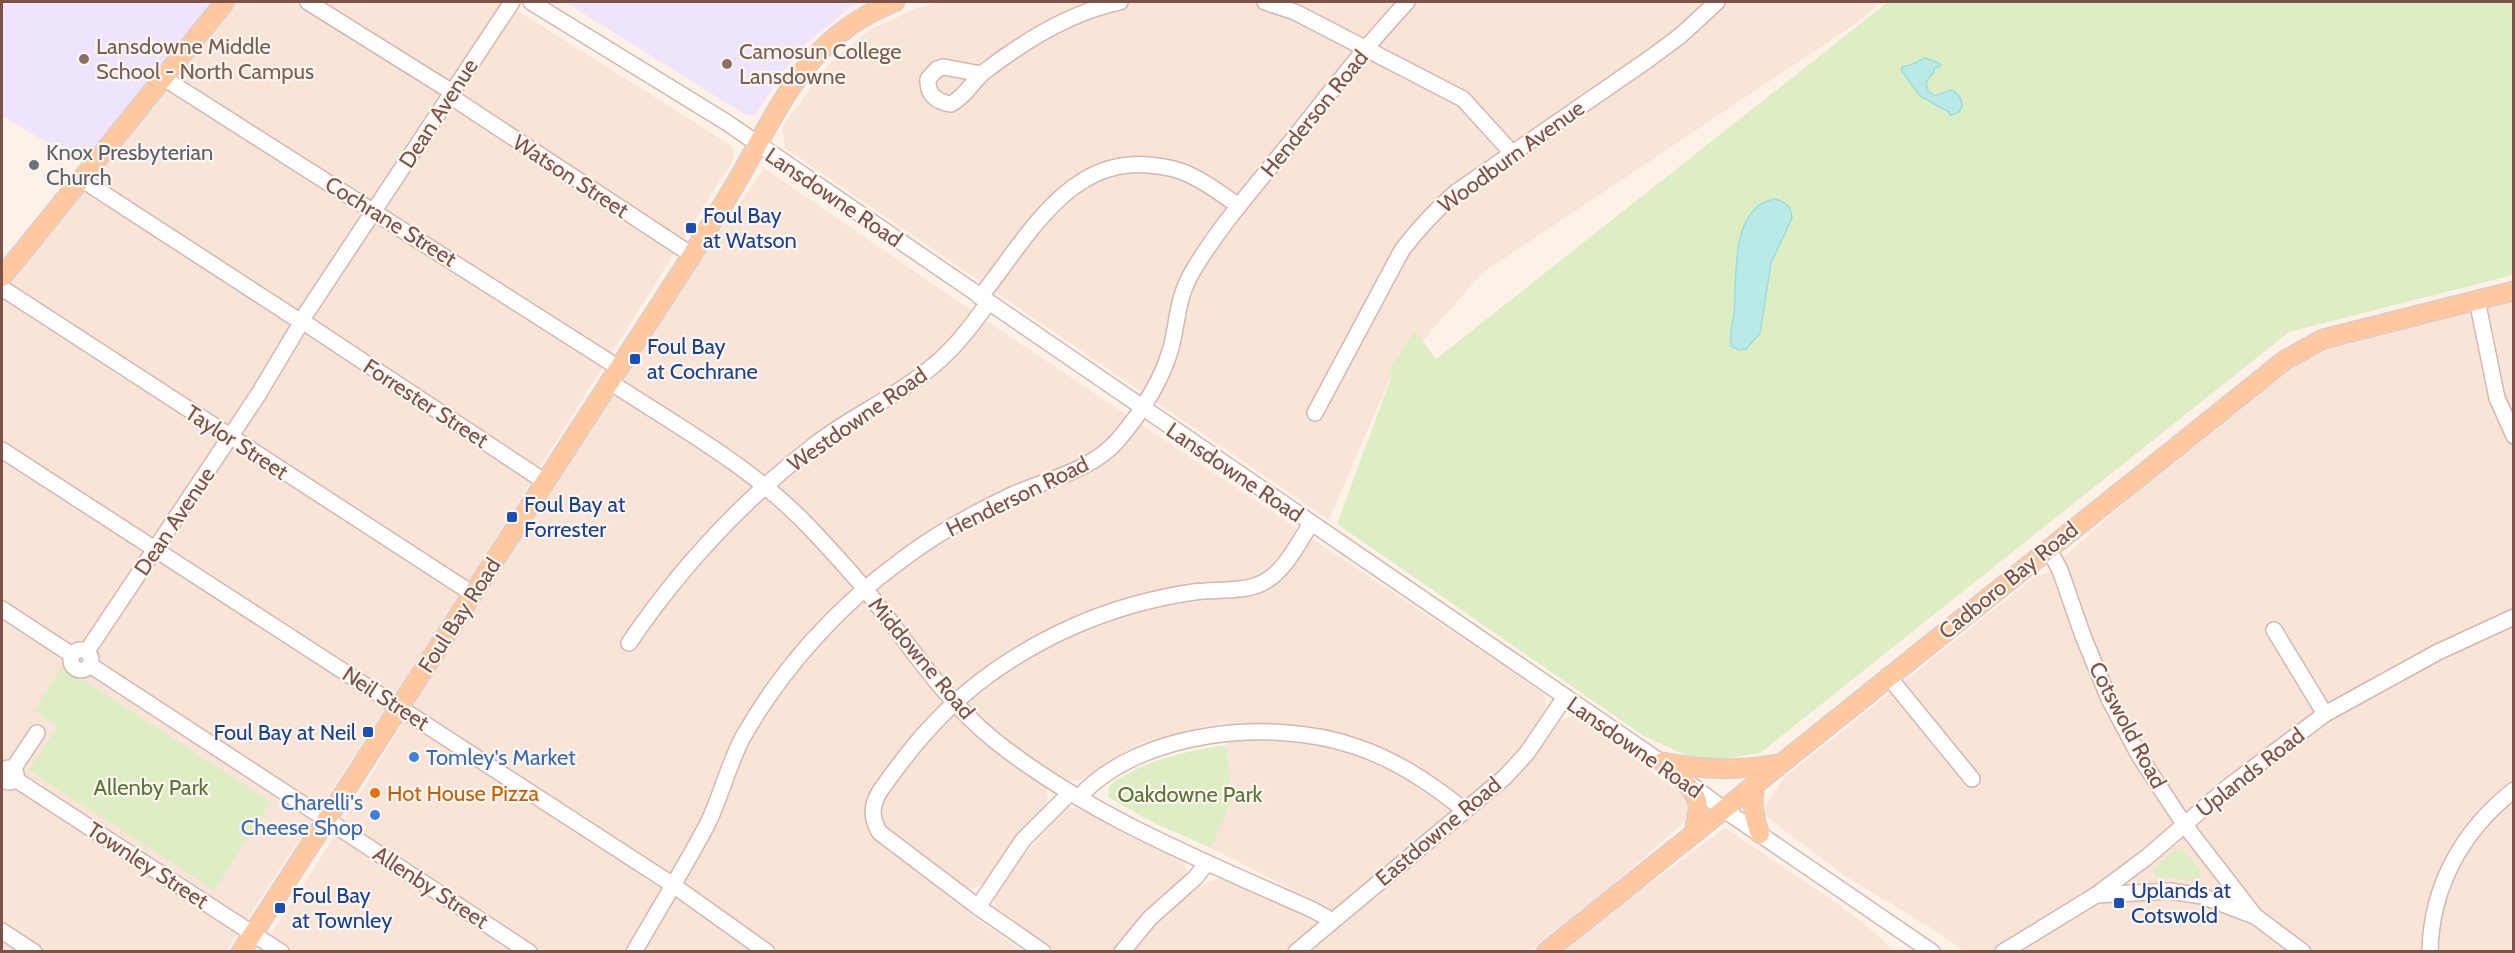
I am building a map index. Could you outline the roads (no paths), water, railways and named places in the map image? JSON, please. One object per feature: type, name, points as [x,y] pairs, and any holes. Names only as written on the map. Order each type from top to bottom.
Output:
[{"type":"main road","points":[[2,277],[225,2]]},
{"type":"main road","name":"Foul Bay Road","points":[[241,951],[692,255],[757,145],[811,60],[829,40],[852,23],[896,2]]},
{"type":"main road","name":"Cadboro Bay Road","points":[[1546,951],[2284,360],[2323,339],[2514,291]]},
{"type":"main road","points":[[1662,762],[1699,769],[1728,770],[1780,764]]},
{"type":"main road","points":[[1680,777],[1696,795],[1698,801],[1694,832]]},
{"type":"main road","points":[[1756,783],[1754,820],[1760,834]]},
{"type":"street","name":"Watson Street","points":[[308,2],[451,94],[692,255]]},
{"type":"street","name":"Dean Avenue","points":[[83,657],[230,437],[301,322],[512,2]]},
{"type":"street","name":"Lansdowne Road","points":[[531,2],[726,122],[1142,409],[1662,762],[1723,809],[1932,951]]},
{"type":"street","points":[[981,74],[1019,46],[1054,27],[1120,2]]},
{"type":"street","points":[[1265,2],[1295,12],[1463,99],[1512,153]]},
{"type":"street","name":"Henderson Road","points":[[634,951],[707,823],[742,739],[758,713],[801,656],[865,588],[924,543],[1013,495],[1080,468],[1115,443],[1142,409],[1165,368],[1172,343],[1178,305],[1195,267],[1239,206],[1366,48],[1407,2]]},
{"type":"street","name":"Woodburn Avenue","points":[[1315,413],[1388,274],[1419,227],[1455,193],[1649,59],[1680,36],[1717,2]]},
{"type":"street","name":"Cochrane Street","points":[[162,77],[374,210],[615,375]]},
{"type":"street","name":"Westdowne Road","points":[[629,643],[688,564],[764,487],[848,420],[903,388],[934,366],[951,350],[1053,204],[1086,178],[1106,169],[1138,164],[1165,166],[1191,175],[1239,206]]},
{"type":"street","name":"Forrester Street","points":[[81,178],[544,481]]},
{"type":"street","name":"Taylor Street","points":[[2,288],[473,594]]},
{"type":"street","points":[[2477,300],[2498,398],[2514,436]]},
{"type":"street","name":"Middowne Road","points":[[615,375],[725,456],[809,527],[865,588],[954,704],[994,740],[1074,795],[1134,828],[1331,920]]},
{"type":"street","name":"Neil Street","points":[[2,450],[673,885],[767,951]]},
{"type":"street","points":[[1043,951],[978,908],[879,832],[873,820],[872,811],[874,801],[880,791],[929,728],[954,704],[1021,653],[1072,627],[1161,598],[1248,587],[1264,582],[1275,575],[1311,524]]},
{"type":"street","name":"Cotswold Road","points":[[2048,548],[2060,570],[2083,636],[2109,699],[2140,757],[2184,824],[2255,916]]},
{"type":"street","name":"Allenby Street","points":[[2,609],[83,657],[326,820],[530,951]]},
{"type":"street","name":"Uplands Road","points":[[2003,951],[2096,895],[2147,857],[2184,824],[2325,714],[2438,652],[2514,617]]},
{"type":"street","points":[[2274,630],[2325,714]]},
{"type":"street","points":[[1888,676],[1972,779]]},
{"type":"street","name":"Eastdowne Road","points":[[1296,951],[1519,763],[1566,697]]},
{"type":"street","points":[[978,908],[1023,840],[1074,795],[1105,774],[1138,757],[1168,746],[1240,732],[1300,734],[1354,746],[1417,776],[1464,810]]},
{"type":"street","points":[[6,776],[37,733]]},
{"type":"street","name":"Townley Street","points":[[6,776],[281,951]]},
{"type":"street","points":[[2430,951],[2435,908],[2452,861],[2479,822],[2514,790]]},
{"type":"street","points":[[1122,951],[1150,918],[1195,878],[1207,862]]},
{"type":"street","name":"Cotswold Road","points":[[2096,895],[2170,891],[2202,896],[2255,916],[2303,951]]},
{"type":"street","points":[[2,931],[34,951]]},
{"type":"water","points":[[1924,58],[1941,65],[1934,69],[1926,82],[1928,91],[1935,96],[1952,90],[1956,93],[1962,104],[1955,114],[1950,115],[1949,112],[1920,96],[1901,70],[1903,66],[1909,66]]},
{"type":"water","points":[[1775,199],[1790,208],[1792,218],[1771,263],[1760,333],[1746,349],[1739,350],[1731,346],[1730,337],[1734,314],[1738,247],[1750,215],[1760,205]]},
{"type":"place","name":"Lansdowne Middle School - North Campus","points":[[84,59]]},
{"type":"place","name":"Camosun College Lansdowne","points":[[727,64]]},
{"type":"place","name":"Knox Presbyterian Church","points":[[34,165]]},
{"type":"place","name":"Foul Bay at Watson","points":[[691,228]]},
{"type":"place","name":"Foul Bay at Cochrane","points":[[635,359]]},
{"type":"place","name":"Foul Bay at Forrester","points":[[512,517]]},
{"type":"place","name":"Foul Bay at Neil","points":[[368,732]]},
{"type":"place","name":"Tomley's Market","points":[[414,757]]},
{"type":"place","name":"Hot House Pizza","points":[[375,793]]},
{"type":"place","name":"Charelli's Cheese Shop","points":[[375,815]]},
{"type":"place","name":"Uplands at Cotswold","points":[[2119,903]]},
{"type":"place","name":"Foul Bay at Townley","points":[[280,908]]},
{"type":"park label","name":"Allenby Park","points":[[151,787]]},
{"type":"park label","name":"Oakdowne Park","points":[[1190,794]]}]
